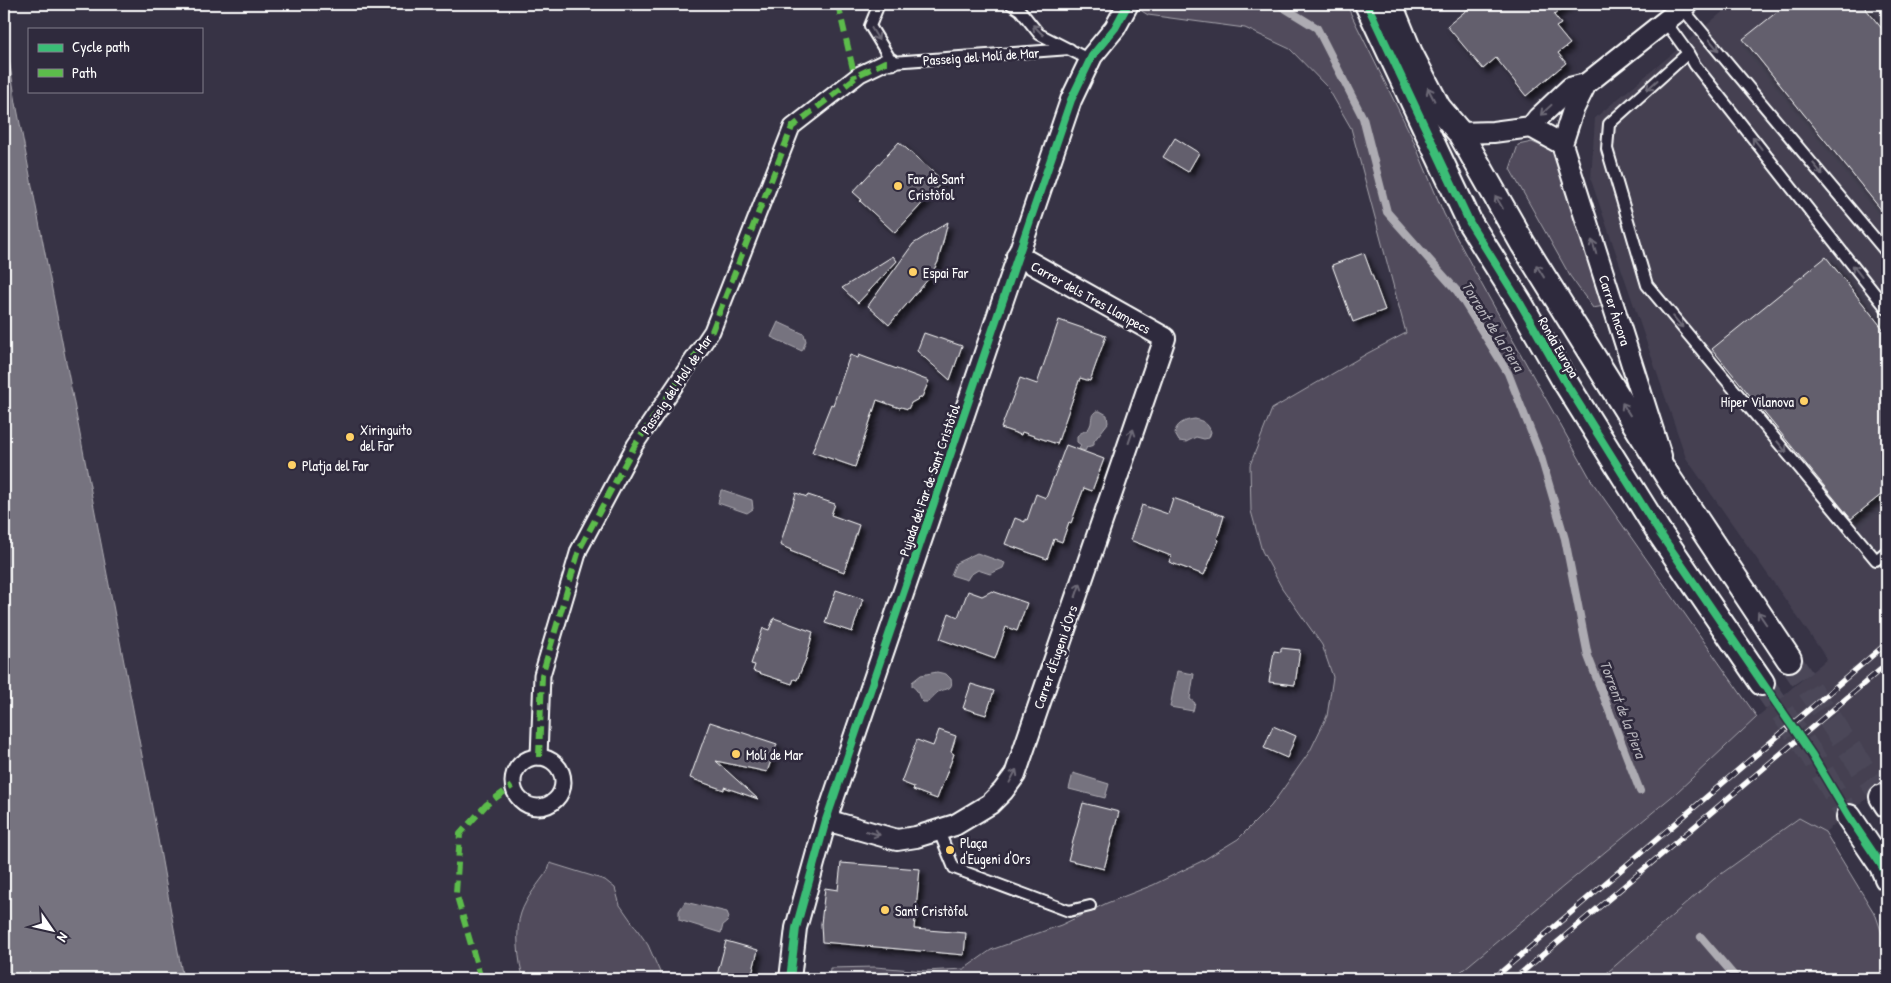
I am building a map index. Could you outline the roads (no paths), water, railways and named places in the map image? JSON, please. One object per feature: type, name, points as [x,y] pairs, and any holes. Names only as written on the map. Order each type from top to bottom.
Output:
[{"type":"street","name":"Pujada del Far de Sant Cristòfol","points":[[790,979],[796,928],[826,820],[1017,255],[1071,100],[1092,56],[1115,28],[1128,4]]},
{"type":"street","name":"Ronda Europa","points":[[1367,4],[1470,223],[1520,303],[1564,380],[1659,532],[1762,683]]},
{"type":"street","name":"Ronda Europa","points":[[1390,4],[1410,53],[1438,107],[1460,133],[1523,244],[1668,477],[1789,659]]},
{"type":"street","points":[[1530,127],[1570,88],[1586,84],[1685,6]]},
{"type":"street","name":"Passeig del Molí de Mar","points":[[539,756],[542,675],[579,550],[635,445],[712,331],[792,127],[860,74],[885,62],[892,62]]},
{"type":"street","points":[[1460,133],[1493,132],[1530,127],[1562,144],[1573,110],[1586,84]]},
{"type":"street","name":"Carrer Àncora","points":[[1562,144],[1668,477]]},
{"type":"street","name":"Carrer dels Tres Llampecs","points":[[1017,255],[1165,338]]},
{"type":"street","name":"Carrer d'Eugeni d'Ors","points":[[826,820],[897,840],[916,837],[955,825],[990,804],[1004,791],[1015,775],[1165,338]]},
{"type":"street","points":[[1848,817],[1882,866],[1887,878]]},
{"type":"lane","points":[[879,4],[870,26],[892,62]]},
{"type":"lane","name":"Passeig del Molí de Mar","points":[[1011,4],[1020,10],[1039,34],[1082,56],[1092,56]]},
{"type":"lane","points":[[1685,6],[1887,253]]},
{"type":"lane","points":[[1665,21],[1695,65],[1887,309]]},
{"type":"lane","name":"Passeig del Molí de Mar","points":[[892,62],[1070,49]]},
{"type":"lane","points":[[1688,53],[1609,124],[1607,149],[1647,285],[1876,560],[1887,551]]},
{"type":"lane","points":[[938,829],[954,868],[1069,911],[1090,906]]},
{"type":"waterway","name":"Torrent de la Piera","points":[[1278,4],[1317,28],[1363,118],[1387,212],[1457,291],[1508,373],[1541,457],[1565,539],[1588,656],[1640,791]]},
{"type":"waterway","name":"Torrent de la Piera","points":[[1701,937],[1737,979]]},
{"type":"tunnel","points":[[1789,659],[1882,797]]},
{"type":"tunnel","points":[[1762,683],[1812,755],[1849,817]]},
{"type":"railway","points":[[1493,979],[1887,643]]},
{"type":"railway","points":[[1514,979],[1887,664]]},
{"type":"place","name":"Far de Sant Cristòfol","points":[[898,186]]},
{"type":"place","name":"Espai Far","points":[[913,272]]},
{"type":"place","name":"Hiper Vilanova","points":[[1804,401]]},
{"type":"place","name":"Xiringuito del Far","points":[[350,437]]},
{"type":"place","name":"Platja del Far","points":[[292,465]]},
{"type":"place","name":"Molí de Mar","points":[[736,754]]},
{"type":"place","name":"Plaça d'Eugeni d'Ors","points":[[950,850]]},
{"type":"place","name":"Sant Cristòfol","points":[[885,910]]}]
